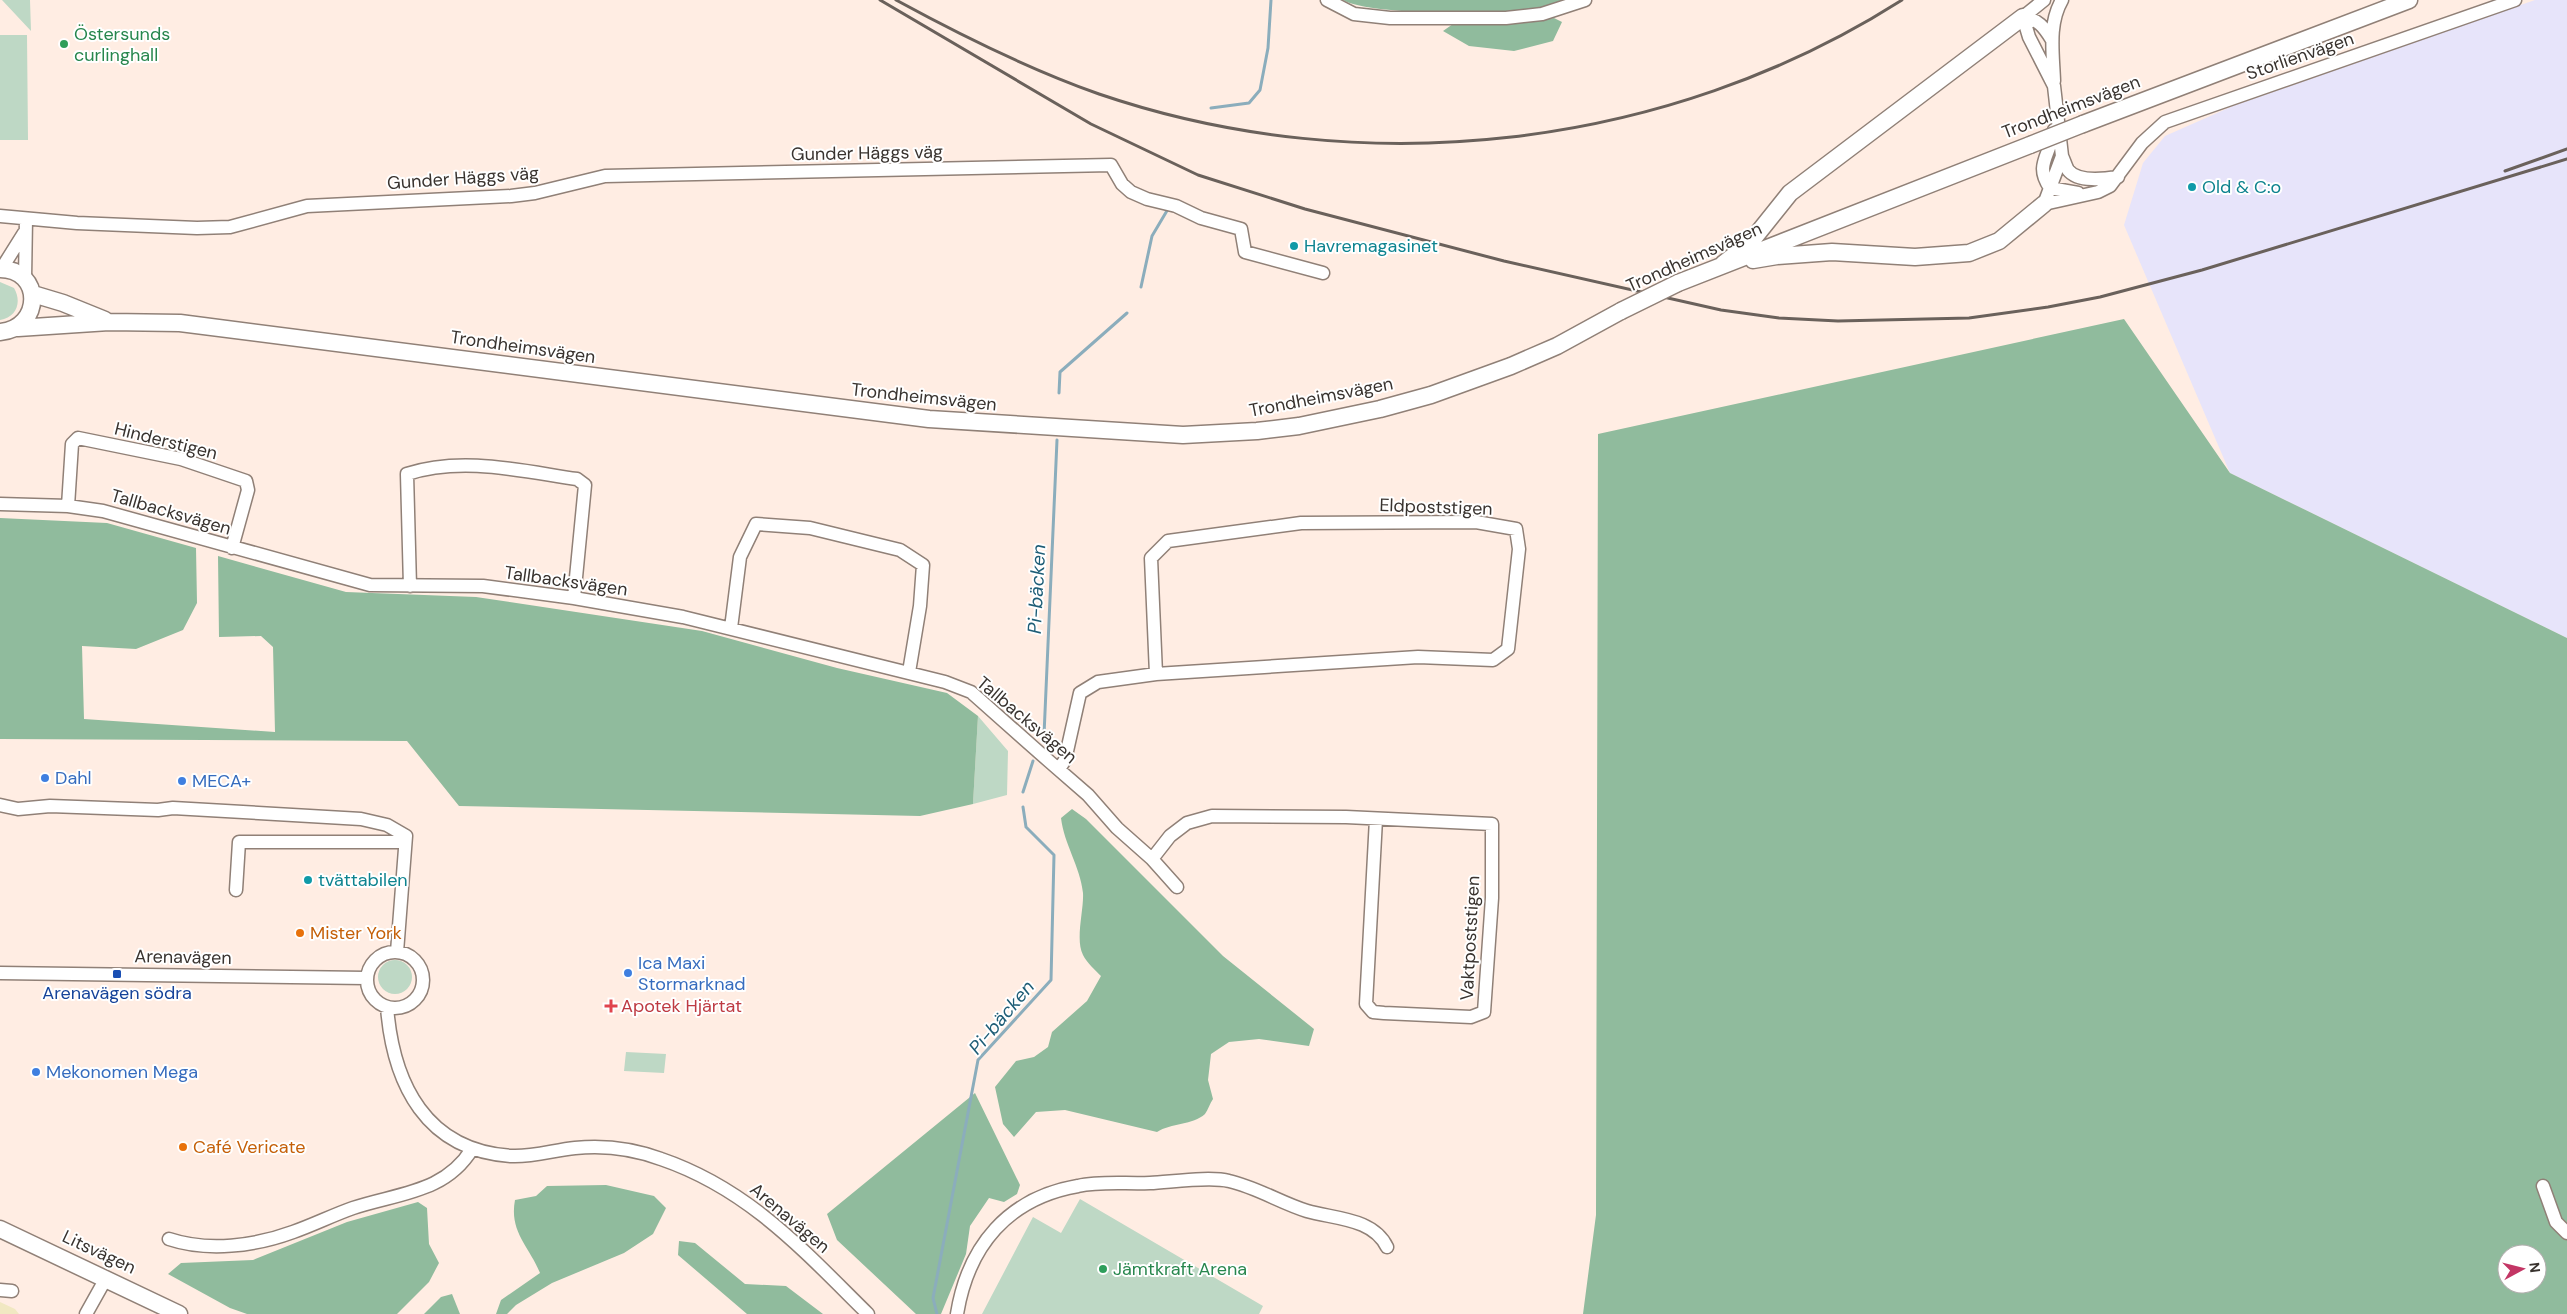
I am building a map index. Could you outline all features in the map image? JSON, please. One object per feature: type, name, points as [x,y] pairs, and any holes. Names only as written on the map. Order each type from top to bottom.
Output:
[{"type":"main road","name":"Trondheimsvägen","points":[[0,333],[18,328],[109,322],[180,323],[286,335],[520,368],[929,419],[1183,435],[1257,432],[1299,426],[1380,409],[1431,395],[1526,360],[1557,346],[1620,311],[1717,266],[2409,0]]},
{"type":"main road","points":[[1717,266],[1750,243],[1790,193],[2023,17]]},
{"type":"main road","points":[[1717,266],[1777,256],[1832,252],[1915,257],[1969,253],[1999,241],[2044,204]]},
{"type":"main road","points":[[1,269],[15,272],[25,279],[32,294],[30,313],[18,328]]},
{"type":"main road","name":"Trondheimsvägen","points":[[32,294],[63,303],[109,322]]},
{"type":"main road","name":"Litsvägen","points":[[0,1228],[105,1280],[124,1286],[180,1314]]},
{"type":"street","points":[[1327,0],[1354,14],[1390,18],[1533,15],[1586,0]]},
{"type":"street","points":[[2023,17],[2044,0]]},
{"type":"street","points":[[2062,0],[2054,13],[2052,40],[2056,110],[2062,156],[2069,171],[2076,175],[2094,179],[2118,177]]},
{"type":"street","name":"Storlienvägen","points":[[2044,204],[2098,192],[2110,186],[2142,143],[2165,122],[2515,0]]},
{"type":"street","points":[[2023,17],[2034,18],[2044,27],[2052,40]]},
{"type":"street","points":[[2023,17],[2029,36],[2054,86]]},
{"type":"street","points":[[2056,110],[2052,144],[2043,165],[2042,176],[2050,188],[2084,194]]},
{"type":"street","points":[[2044,204],[2062,156]]},
{"type":"street","name":"Gunder Häggs väg","points":[[0,216],[198,228],[230,227],[307,206],[511,196],[535,193],[605,176],[1111,165],[1122,184],[1131,192],[1147,199],[1176,206],[1201,218],[1242,229],[1245,252],[1323,273]]},
{"type":"street","points":[[25,279],[24,233],[26,219]]},
{"type":"street","points":[[1,269],[24,233]]},
{"type":"street","name":"Hinderstigen","points":[[68,506],[72,444],[78,438],[181,458],[246,481],[248,490],[232,548]]},
{"type":"street","points":[[410,586],[407,474],[432,466],[482,466],[577,479],[585,485],[574,598]]},
{"type":"street","name":"Tallbacksvägen","points":[[0,504],[68,506],[103,510],[232,548],[370,585],[483,586],[574,598],[683,617],[945,682],[971,692],[1062,765],[1117,828],[1152,859],[1177,887]]},
{"type":"street","name":"Eldpoststigen","points":[[1062,765],[1080,693],[1098,682],[1156,674],[1418,657],[1493,660],[1508,649],[1519,549],[1516,528],[1476,522],[1301,523],[1168,541],[1151,558],[1156,674]]},
{"type":"street","points":[[731,628],[740,557],[756,524],[810,528],[900,550],[923,565],[920,606],[909,672]]},
{"type":"street","points":[[0,806],[18,809],[50,806],[158,810],[173,808],[361,819],[387,825],[406,836],[397,952]]},
{"type":"street","name":"Vaktpoststigen","points":[[1152,859],[1170,836],[1187,823],[1212,816],[1346,817],[1492,824],[1492,898],[1484,1012],[1471,1017],[1384,1013],[1373,1012],[1366,1004],[1376,819]]},
{"type":"street","points":[[236,890],[240,842],[404,847]]},
{"type":"street","points":[[397,952],[414,959],[420,967],[423,979],[420,991],[415,999],[408,1005],[397,1008],[387,1007],[372,996],[366,978],[369,968],[379,956],[397,952]]},
{"type":"street","name":"Arenavägen","points":[[0,973],[366,978]]},
{"type":"street","name":"Arenavägen","points":[[387,1007],[395,1056],[409,1094],[426,1118],[448,1137],[472,1149],[512,1156],[576,1148],[610,1147],[661,1159],[715,1182],[752,1204],[786,1233],[868,1314]]},
{"type":"street","points":[[170,1240],[183,1244],[233,1245],[292,1233],[353,1208],[427,1188],[458,1170],[472,1149]]},
{"type":"street","points":[[956,1314],[965,1277],[982,1243],[1001,1223],[1027,1204],[1050,1193],[1079,1185],[1228,1180],[1306,1210],[1369,1227],[1382,1236],[1387,1246]]},
{"type":"street","points":[[2543,1186],[2556,1222],[2567,1233]]},
{"type":"street","points":[[86,1314],[105,1280]]},
{"type":"shaded area","points":[[2535,0],[2567,0],[2567,638],[2230,473],[2124,225],[2143,163],[2165,136],[2233,106]]},
{"type":"green space","points":[[2,0],[30,0],[31,31]]},
{"type":"green space","points":[[1343,0],[1568,0],[1552,6],[1525,10],[1455,13],[1386,10],[1359,6]]},
{"type":"green space","points":[[1554,18],[1562,22],[1553,41],[1514,51],[1469,46],[1443,31],[1453,24],[1513,23]]},
{"type":"green space","points":[[0,35],[27,35],[28,140],[0,140]]},
{"type":"green space","points":[[0,282],[14,288],[18,303],[10,316],[0,320]]},
{"type":"green space","points":[[2124,319],[2230,473],[2567,638],[2567,1314],[1583,1314],[1596,1215],[1598,434]]},
{"type":"green space","points":[[0,518],[107,523],[196,548],[197,603],[183,630],[136,649],[82,646],[84,719],[275,732],[273,647],[261,636],[219,637],[218,556],[346,592],[476,597],[702,631],[837,668],[947,693],[978,716],[973,804],[920,816],[459,806],[407,741],[0,739]]},
{"type":"green space","points":[[978,716],[1008,751],[1007,795],[973,804]]},
{"type":"green space","points":[[1072,809],[1086,819],[1223,956],[1314,1029],[1309,1046],[1259,1039],[1229,1042],[1211,1054],[1208,1080],[1213,1099],[1205,1114],[1200,1118],[1157,1132],[1065,1110],[1036,1112],[1014,1137],[1003,1124],[995,1087],[1016,1061],[1034,1057],[1048,1047],[1052,1032],[1087,1001],[1101,976],[1087,961],[1081,949],[1080,933],[1083,893],[1079,874],[1065,837],[1061,818]]},
{"type":"green space","points":[[395,960],[407,965],[412,977],[407,989],[395,994],[383,989],[378,977],[383,965]]},
{"type":"green space","points":[[626,1052],[666,1054],[664,1073],[624,1071]]},
{"type":"green space","points":[[975,1093],[1020,1185],[1017,1194],[1004,1202],[989,1198],[970,1226],[966,1254],[941,1314],[916,1314],[837,1240],[827,1214]]},
{"type":"green space","points":[[606,1185],[654,1196],[666,1208],[653,1234],[624,1253],[552,1283],[516,1305],[507,1314],[496,1314],[501,1300],[540,1273],[517,1230],[514,1211],[515,1200],[536,1196],[547,1186]]},
{"type":"green space","name":"Jämtkraft Arena","points":[[1080,1199],[1263,1306],[1259,1314],[982,1314],[1033,1217],[1061,1233]]},
{"type":"green space","points":[[418,1202],[427,1208],[429,1244],[439,1263],[429,1282],[397,1314],[247,1314],[230,1308],[168,1274],[181,1263],[253,1260],[347,1222]]},
{"type":"green space","points":[[679,1241],[695,1243],[745,1284],[786,1286],[823,1314],[747,1314],[678,1255]]},
{"type":"green space","points":[[452,1294],[460,1314],[424,1314],[441,1297]]},
{"type":"sand","points":[[0,1302],[15,1309],[19,1314],[0,1314]]},
{"type":"waterway","name":"Pi-bäcken","points":[[1211,108],[1249,103],[1260,90],[1268,48],[1271,0]]},
{"type":"waterway","name":"Pi-bäcken","points":[[1141,287],[1152,236],[1168,209]]},
{"type":"waterway","name":"Pi-bäcken","points":[[1059,393],[1060,372],[1127,313]]},
{"type":"waterway","name":"Pi-bäcken","points":[[1042,740],[1044,735],[1057,440]]},
{"type":"waterway","name":"Pi-bäcken","points":[[1023,792],[1033,761]]},
{"type":"waterway","name":"Pi-bäcken","points":[[937,1314],[933,1298],[978,1060],[1051,980],[1054,855],[1026,827],[1023,807]]},
{"type":"railway","points":[[880,0],[1091,124],[1198,175],[1305,209],[1504,261],[1721,310],[1779,318],[1838,321],[1969,318],[2048,307],[2100,297],[2202,270],[2567,159]]},
{"type":"railway","points":[[896,0],[996,51],[1047,74],[1099,94],[1200,122],[1303,138],[1407,143],[1511,137],[1614,119],[1715,91],[1811,51],[1902,0]]},
{"type":"railway","points":[[2505,171],[2567,149]]},
{"type":"place","name":"Östersunds curlinghall","points":[[64,44]]},
{"type":"place","name":"Old & C:o","points":[[2192,187]]},
{"type":"place","name":"Havremagasinet","points":[[1294,246]]},
{"type":"place","name":"Dahl","points":[[45,778]]},
{"type":"place","name":"MECA+","points":[[182,781]]},
{"type":"place","name":"tvättabilen","points":[[308,880]]},
{"type":"place","name":"Mister York","points":[[300,933]]},
{"type":"place","name":"Ica Maxi Stormarknad","points":[[628,973]]},
{"type":"place","name":"Arenavägen södra","points":[[117,974]]},
{"type":"place","name":"Apotek Hjärtat","points":[[611,1006]]},
{"type":"place","name":"Mekonomen Mega","points":[[36,1072]]},
{"type":"place","name":"Café Vericate","points":[[183,1147]]},
{"type":"place","name":"Jämtkraft Arena","points":[[1103,1269]]}]
